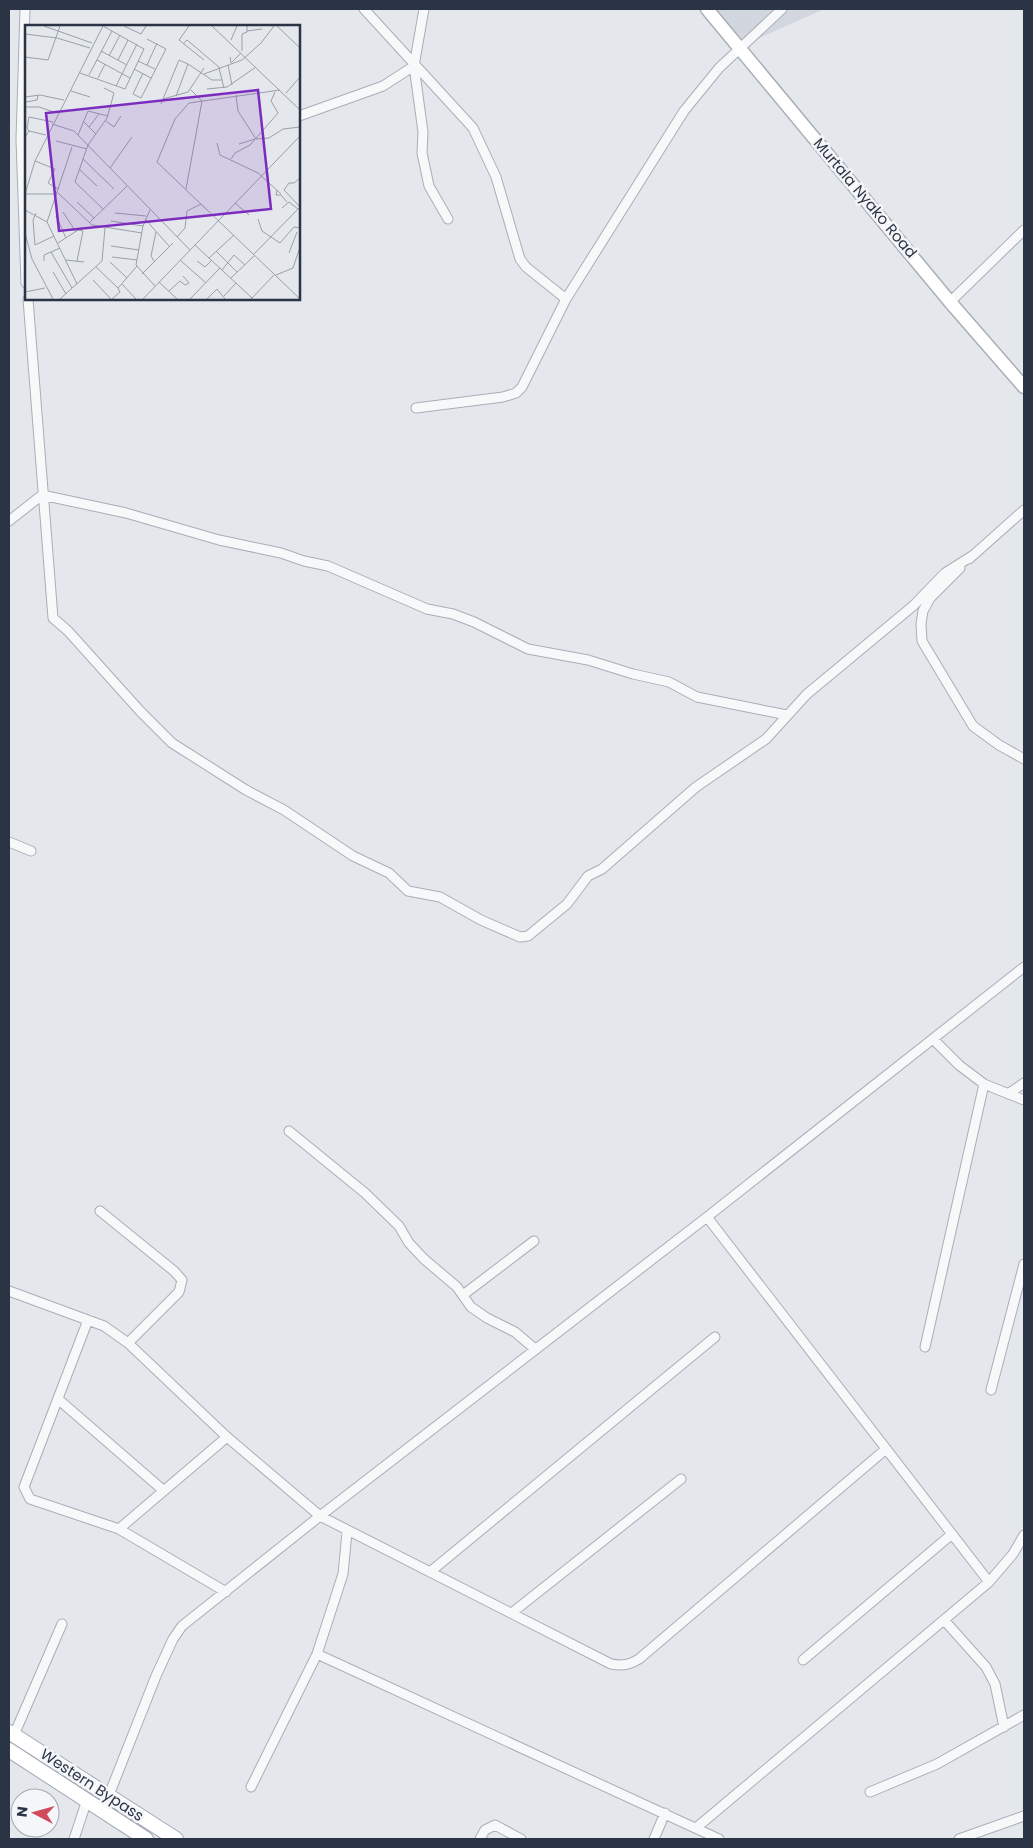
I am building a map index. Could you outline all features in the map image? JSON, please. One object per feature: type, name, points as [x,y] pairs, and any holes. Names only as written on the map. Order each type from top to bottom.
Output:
[{"type":"main road","name":"Western Bypass","points":[[12,1734],[176,1839]]},
{"type":"main road","name":"Western Bypass","points":[[10,1754],[87,1800],[146,1839]]},
{"type":"street","points":[[25,9],[21,139],[25,201]]},
{"type":"street","points":[[364,9],[473,128],[496,177],[520,259],[526,267],[566,299]]},
{"type":"street","points":[[424,9],[415,66],[423,132],[422,153],[429,186],[448,219]]},
{"type":"street","name":"Murtala Nyako Road","points":[[707,9],[950,302],[1024,387]]},
{"type":"street","points":[[416,408],[503,397],[522,388],[566,299],[684,111],[739,47],[782,9]]},
{"type":"street","points":[[300,116],[383,86],[415,66]]},
{"type":"street","points":[[950,302],[1024,230]]},
{"type":"street","points":[[28,300],[53,618],[68,631],[140,711],[172,743],[246,790],[284,810],[354,856],[389,873],[408,891],[440,897],[481,920],[520,938],[528,936],[567,904],[582,881],[602,869],[696,787],[766,739],[807,694],[913,606],[946,573],[972,556]]},
{"type":"street","points":[[9,521],[42,494]]},
{"type":"street","points":[[42,494],[126,513],[219,540],[281,553],[304,561],[328,566],[427,610],[453,614],[474,622],[528,649],[588,660],[674,684],[698,696],[787,715]]},
{"type":"street","points":[[1024,510],[972,556],[930,598],[921,624],[922,641],[973,726],[999,745],[1024,759]]},
{"type":"street","points":[[9,842],[31,851]]},
{"type":"street","points":[[100,1809],[110,1796],[173,1639],[182,1626],[320,1516],[707,1218],[1024,967]]},
{"type":"street","points":[[933,1039],[959,1065],[984,1084],[1024,1100]]},
{"type":"street","points":[[1008,1094],[1024,1083]]},
{"type":"street","points":[[925,1347],[984,1084]]},
{"type":"street","points":[[289,1131],[366,1193],[399,1226],[409,1244],[463,1295],[471,1307],[487,1318],[515,1332],[536,1349]]},
{"type":"street","points":[[100,1211],[174,1270],[182,1280],[179,1292],[128,1342]]},
{"type":"street","points":[[707,1218],[989,1582]]},
{"type":"street","points":[[463,1295],[534,1241]]},
{"type":"street","points":[[991,1390],[1024,1264]]},
{"type":"street","points":[[9,1291],[104,1326],[128,1342],[227,1438],[320,1516],[347,1532],[513,1612],[612,1664],[629,1665],[886,1449]]},
{"type":"street","points":[[88,1320],[24,1487],[30,1499],[119,1529],[226,1592]]},
{"type":"street","points":[[430,1572],[715,1337]]},
{"type":"street","points":[[58,1399],[164,1491]]},
{"type":"street","points":[[119,1529],[227,1438]]},
{"type":"street","points":[[513,1612],[681,1479]]},
{"type":"street","points":[[251,1787],[317,1654],[343,1574],[347,1532]]},
{"type":"street","points":[[803,1660],[952,1534]]},
{"type":"street","points":[[696,1828],[989,1582],[1014,1554],[1024,1534]]},
{"type":"street","points":[[944,1620],[991,1675],[1004,1727]]},
{"type":"street","points":[[12,1734],[62,1624]]},
{"type":"street","points":[[317,1654],[665,1813],[696,1828],[707,1837],[719,1839]]},
{"type":"street","points":[[870,1792],[937,1764],[1024,1715]]},
{"type":"street","points":[[74,1839],[87,1800]]},
{"type":"street","points":[[654,1839],[665,1813]]},
{"type":"street","points":[[959,1839],[1024,1816]]},
{"type":"street","points":[[480,1839],[485,1830],[495,1825],[521,1839]]},
{"type":"shaded area","points":[[706,9],[824,9],[739,47]]}]
